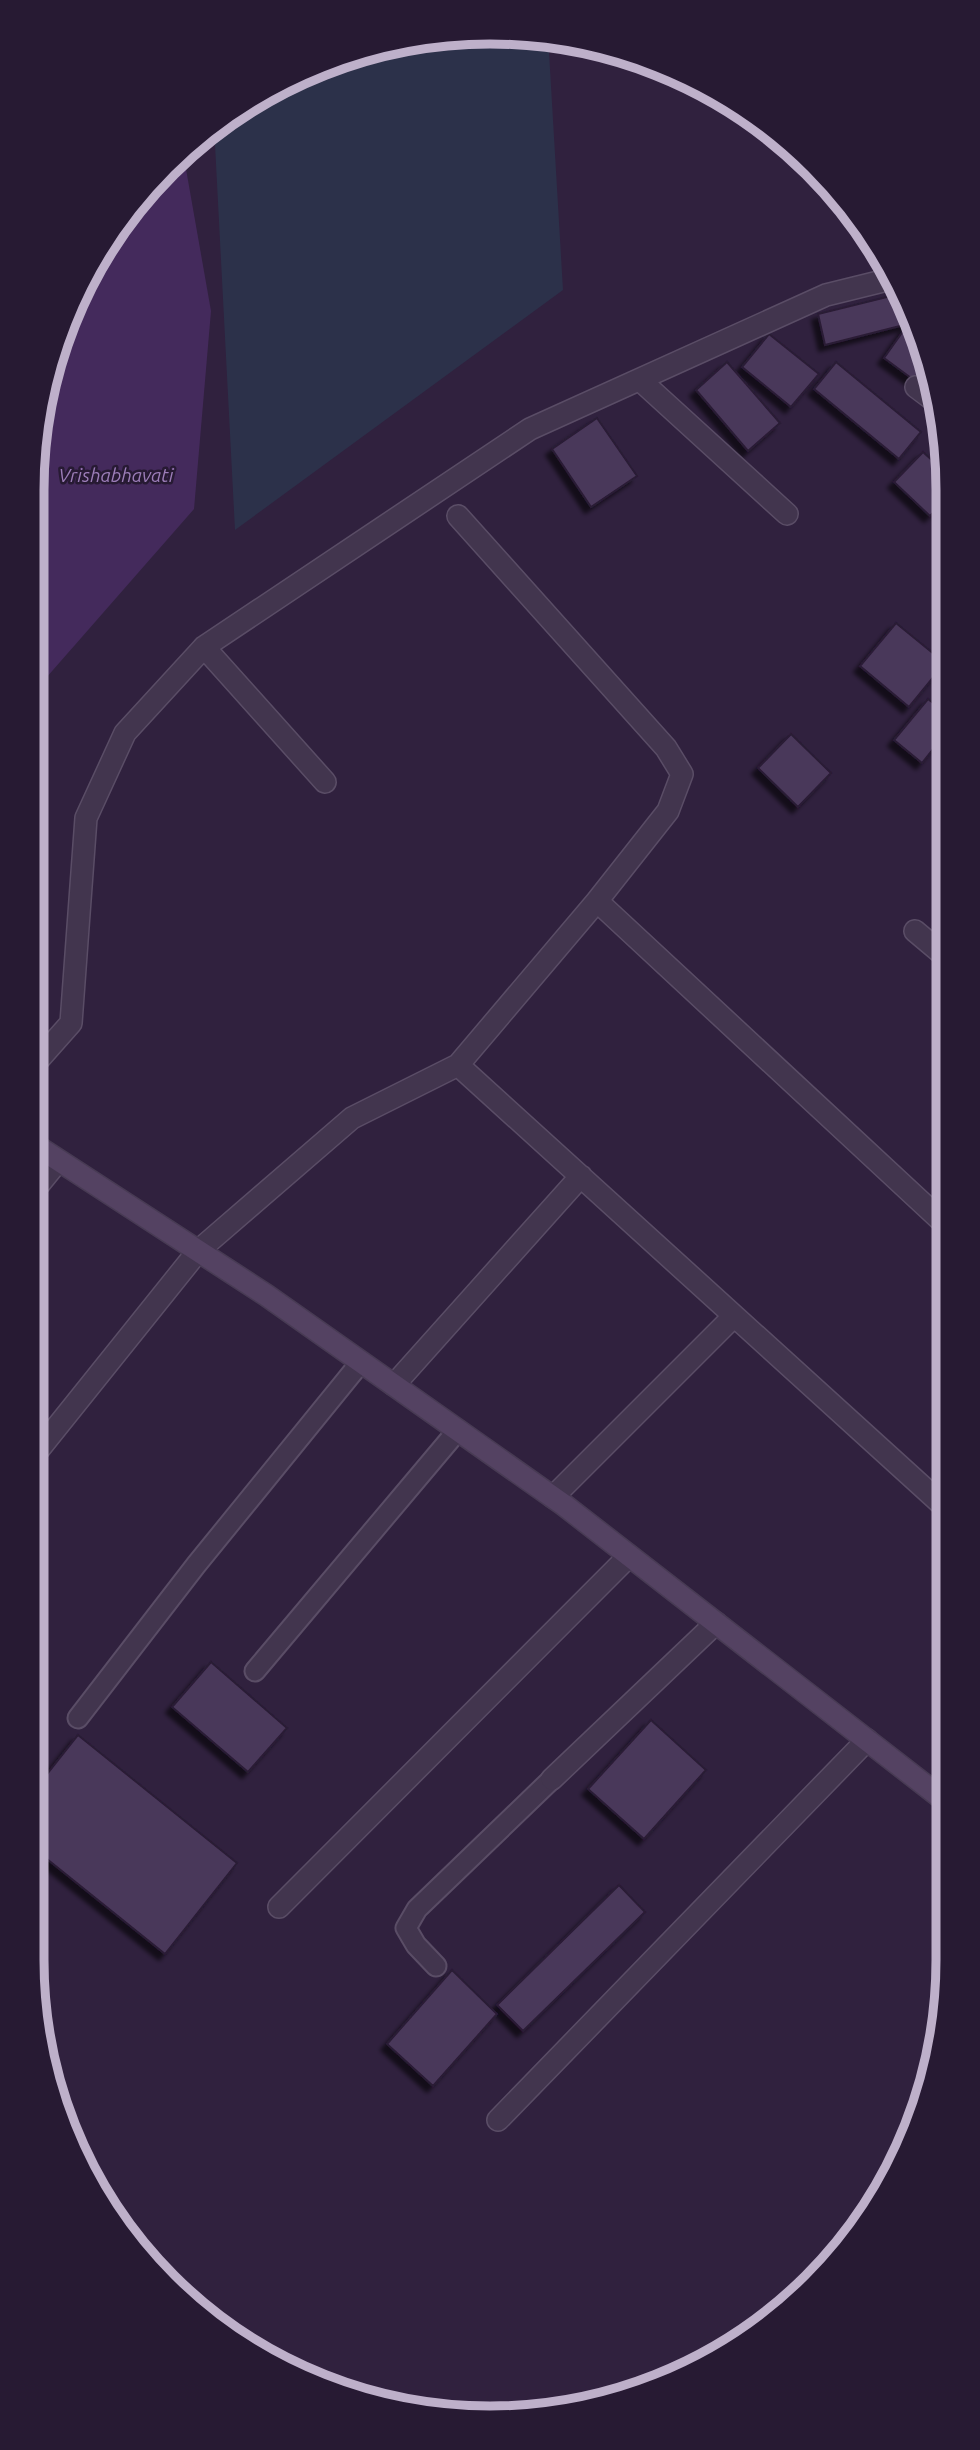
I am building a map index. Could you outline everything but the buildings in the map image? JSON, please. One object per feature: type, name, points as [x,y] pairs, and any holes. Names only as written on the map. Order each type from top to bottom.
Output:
[{"type":"street","points":[[44,1053],[71,1023],[86,818],[125,733],[204,647],[530,429],[826,295],[883,281]]},
{"type":"street","points":[[640,380],[787,514]]},
{"type":"street","points":[[916,387],[926,394]]},
{"type":"street","points":[[44,1443],[198,1251],[352,1118],[458,1065],[597,901],[668,811],[682,774],[666,748],[458,516]]},
{"type":"street","points":[[204,647],[325,782]]},
{"type":"street","points":[[597,901],[936,1216]]},
{"type":"street","points":[[915,930],[936,948]]},
{"type":"street","points":[[458,1065],[936,1499]]},
{"type":"street","points":[[44,1151],[266,1295],[553,1497],[936,1794]]},
{"type":"street","points":[[44,1178],[58,1161]]},
{"type":"street","points":[[394,1385],[581,1176]]},
{"type":"street","points":[[553,1497],[734,1316]]},
{"type":"street","points":[[279,1906],[629,1556]]},
{"type":"street","points":[[552,1779],[716,1623]]},
{"type":"street","points":[[498,2120],[867,1740]]},
{"type":"lane","points":[[78,1718],[196,1565],[361,1362]]},
{"type":"lane","points":[[255,1671],[458,1430]]},
{"type":"lane","points":[[436,1966],[416,1945],[406,1928],[417,1909],[552,1779]]},
{"type":"shaded area","points":[[461,45],[549,48],[563,290],[235,530],[215,139],[242,119],[293,90],[347,67],[375,59],[403,52]]},
{"type":"water","name":"Vrishabhavati","points":[[185,164],[211,311],[194,509],[44,680],[45,461],[52,403],[59,375],[78,319],[104,267],[136,218]]}]
